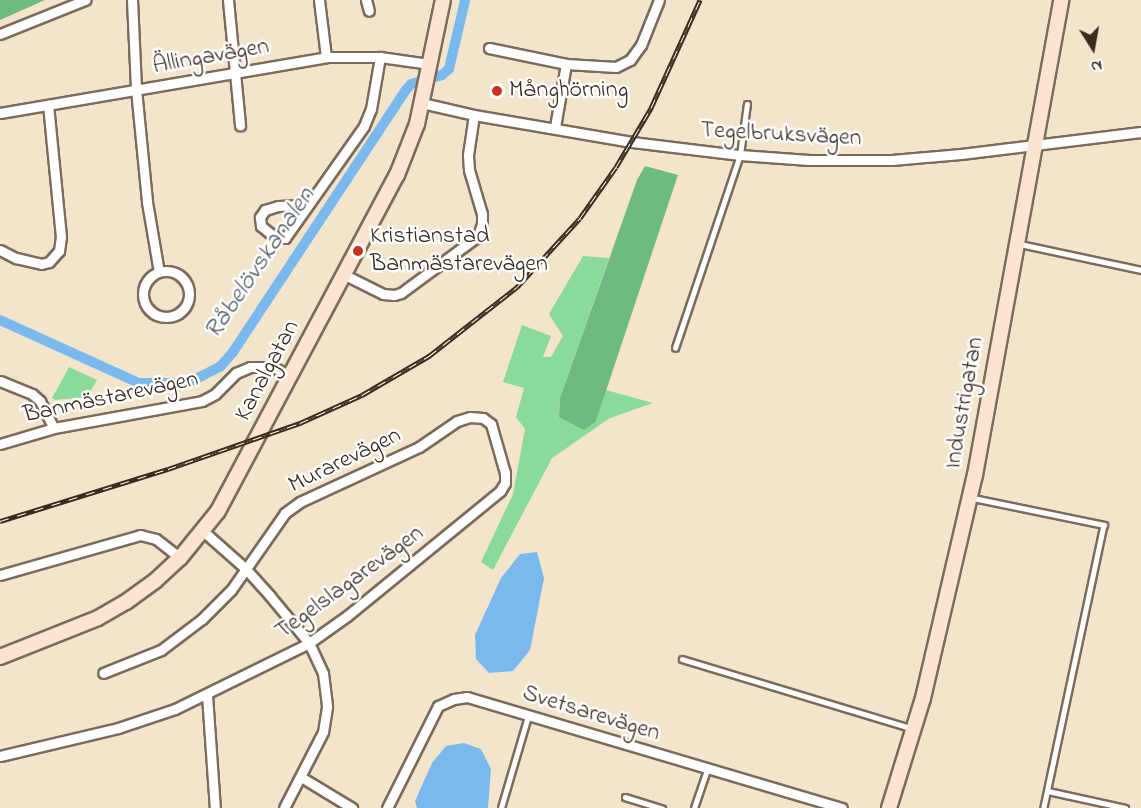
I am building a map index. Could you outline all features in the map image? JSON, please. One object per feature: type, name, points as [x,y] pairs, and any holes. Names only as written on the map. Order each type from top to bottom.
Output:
[{"type":"street","points":[[0,34],[85,0]]},
{"type":"street","points":[[132,0],[136,89],[147,202],[159,272]]},
{"type":"street","points":[[228,0],[240,125]]},
{"type":"street","points":[[319,0],[326,57]]},
{"type":"street","points":[[366,0],[369,10]]},
{"type":"street","name":"Kanalgatan","points":[[0,657],[98,618],[155,581],[180,558],[203,531],[233,484],[397,176],[423,97],[443,0]]},
{"type":"street","points":[[489,48],[566,64],[616,67],[630,60],[641,45],[659,0]]},
{"type":"street","name":"Industrigatan","points":[[890,808],[950,588],[970,497],[1035,146],[1059,0]]},
{"type":"street","name":"Ällingavägen","points":[[0,114],[326,57],[380,57],[428,69]]},
{"type":"street","points":[[308,205],[278,206],[265,210],[260,217],[261,226],[276,238],[285,238],[364,126],[371,109],[380,57]]},
{"type":"street","points":[[555,127],[566,64]]},
{"type":"street","name":"Tegelbruksvägen","points":[[423,97],[474,115],[555,127],[632,142],[740,155],[809,160],[891,160],[1035,146],[1141,132]]},
{"type":"street","points":[[0,250],[16,258],[41,264],[49,262],[59,251],[62,237],[48,105]]},
{"type":"street","points":[[345,275],[383,294],[402,293],[478,236],[482,224],[482,213],[469,170],[468,155],[474,115]]},
{"type":"street","points":[[159,272],[174,272],[188,285],[187,304],[173,316],[158,316],[144,303],[145,284],[159,272]]},
{"type":"street","name":"Banmästarevägen","points":[[0,444],[54,428],[202,401],[215,394],[236,373],[250,367],[273,367],[290,376]]},
{"type":"street","points":[[0,381],[32,394],[40,401],[54,428]]},
{"type":"street","name":"Murarevägen","points":[[103,673],[160,650],[209,612],[231,590],[285,513],[300,502],[419,447],[457,421],[470,417],[483,418],[491,424],[499,449]]},
{"type":"street","name":"Tegelslagarevägen","points":[[0,756],[118,728],[175,709],[309,643],[365,602],[500,491],[505,483],[505,473],[499,449]]},
{"type":"street","points":[[203,531],[245,568],[309,643],[323,673],[327,708],[323,732],[284,808]]},
{"type":"street","points":[[0,575],[140,535],[156,538],[180,558]]},
{"type":"street","points":[[207,695],[215,808]]},
{"type":"street","name":"Svetsarevägen","points":[[387,808],[438,706],[454,699],[467,698],[842,808]]},
{"type":"street","points":[[301,777],[352,808]]},
{"type":"lane","points":[[675,348],[740,155],[747,104]]},
{"type":"lane","points":[[1017,244],[1141,270]]},
{"type":"lane","points":[[970,497],[1104,525],[1044,808]]},
{"type":"lane","points":[[682,659],[913,729]]},
{"type":"lane","points":[[501,808],[528,716]]},
{"type":"lane","points":[[694,808],[707,770]]},
{"type":"lane","points":[[1047,791],[1125,808]]},
{"type":"lane","points":[[626,797],[662,808]]},
{"type":"green space","points":[[0,0],[45,0],[0,20]]},
{"type":"green space","points":[[645,166],[678,175],[596,421],[584,430],[559,417],[560,398],[637,180]]},
{"type":"green space","points":[[583,256],[609,258],[560,398],[559,417],[596,421],[606,390],[653,403],[610,418],[552,458],[493,570],[481,562],[513,494],[525,429],[516,417],[524,388],[503,382],[522,325],[551,336],[543,357],[551,357],[563,336],[549,314]]},
{"type":"green space","points":[[69,367],[97,380],[87,397],[55,400],[52,398]]},
{"type":"water","points":[[537,552],[544,578],[530,650],[513,671],[489,673],[476,659],[475,635],[501,578],[520,554]]},
{"type":"water","points":[[464,743],[481,749],[491,769],[488,808],[417,808],[415,801],[432,763],[446,746]]},
{"type":"waterway","name":"Råbelövskanalen","points":[[0,320],[139,383],[188,383],[220,367],[233,352],[405,91],[411,84],[442,75],[449,69],[465,0]]},
{"type":"railway","points":[[0,521],[168,469],[300,423],[362,395],[429,356],[517,287],[580,218],[616,167],[651,108],[700,0]]},
{"type":"place","name":"Månghörning","points":[[497,91]]},
{"type":"place","name":"Kristianstad Banmästarevägen","points":[[358,251]]}]
